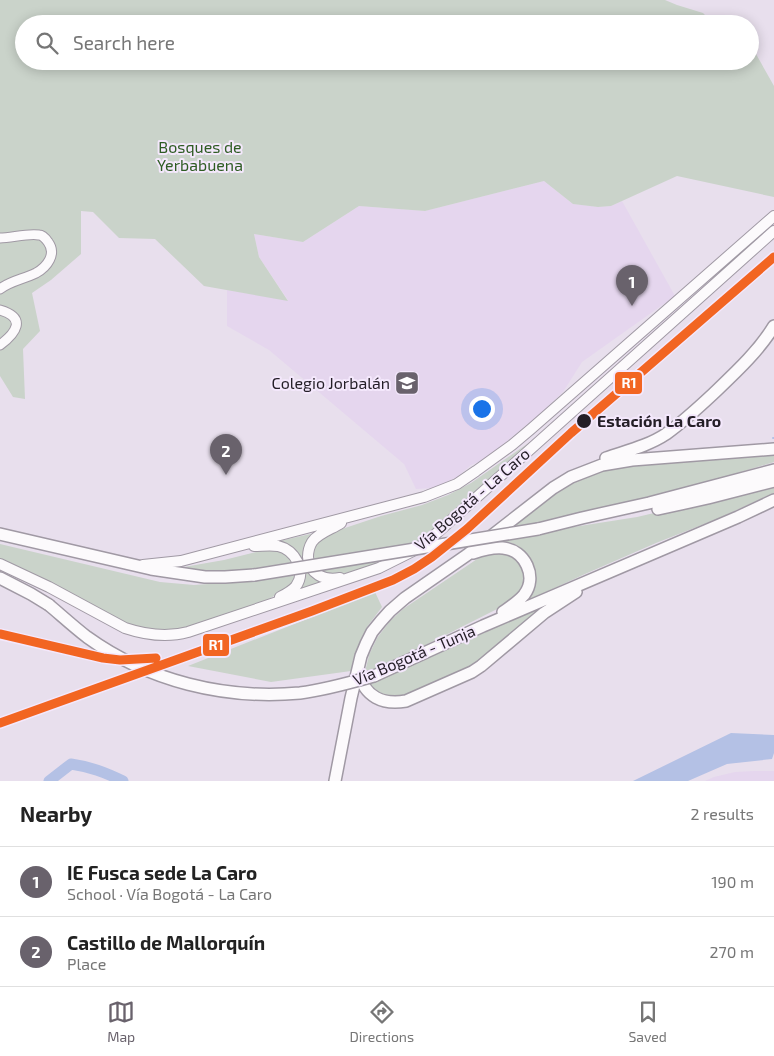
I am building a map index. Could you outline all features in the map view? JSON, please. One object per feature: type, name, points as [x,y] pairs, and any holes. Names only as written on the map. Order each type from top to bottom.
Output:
[{"type":"highway","points":[[335,781],[358,668],[372,632],[390,611],[405,598],[467,555],[548,492],[571,477],[605,459],[631,450],[666,434],[728,380],[765,340],[774,326]]},
{"type":"highway","points":[[571,477],[602,465],[632,460],[774,449]]},
{"type":"highway","points":[[538,529],[658,501],[774,470]]},
{"type":"highway","points":[[0,534],[151,569],[205,577],[226,577],[254,575],[584,523],[708,498],[774,481]]},
{"type":"highway","name":"Vía Bogotá - Tunja","points":[[0,578],[49,605],[68,622],[109,651],[154,673],[177,681],[226,692],[251,694],[301,693],[326,689],[374,676],[483,626],[774,500]]},
{"type":"highway","points":[[467,555],[489,549],[505,548],[514,551],[522,557],[530,573],[528,589],[523,596],[483,626]]},
{"type":"highway","points":[[358,668],[364,686],[377,698],[386,702],[406,701],[472,672],[562,600],[635,561]]},
{"type":"main road","name":"Vía Bogotá - La Caro","points":[[132,565],[181,561],[424,497],[457,484],[491,461],[538,422],[774,216]]},
{"type":"main road","name":"Vía Bogotá - La Caro","points":[[0,564],[49,587],[114,622],[138,632],[159,636],[172,636],[361,575],[396,560],[414,551],[429,540],[774,231]]},
{"type":"main road","points":[[355,515],[319,535],[309,547],[308,556],[309,564],[313,571],[320,576],[337,579],[361,575]]},
{"type":"main road","points":[[226,619],[289,593],[295,587],[301,572],[297,559],[279,546],[231,548]]},
{"type":"street","points":[[0,238],[39,235],[48,242],[52,252],[46,265],[36,273],[0,289]]},
{"type":"street","points":[[0,310],[13,315],[16,327],[11,336],[0,345]]},
{"type":"shaded area","points":[[544,181],[573,204],[598,207],[611,206],[622,201],[675,296],[582,362],[563,392],[539,415],[485,459],[471,465],[457,477],[434,488],[416,489],[404,464],[269,350],[227,326],[227,290],[288,300],[259,257],[254,234],[303,242],[359,206],[425,211]]},
{"type":"shaded area","points":[[774,771],[774,781],[705,781],[735,772]]},
{"type":"green space","name":"Bosques de Yerbabuena","points":[[0,0],[665,0],[705,15],[15,15],[15,70],[759,70],[759,59],[774,86],[774,197],[677,176],[611,206],[598,207],[573,204],[544,181],[425,211],[359,206],[303,242],[254,234],[259,257],[288,301],[204,286],[155,239],[119,238],[93,212],[81,211],[81,254],[51,280],[32,293],[40,331],[23,349],[25,399],[13,397],[0,376]]},
{"type":"green space","points":[[540,435],[423,539],[399,555],[371,567],[338,575],[321,574],[312,558],[313,547],[318,540],[330,533],[422,505],[448,495],[471,483]]},
{"type":"green space","points":[[774,455],[774,462],[692,487],[546,521],[548,531],[637,517],[774,485],[774,493],[585,574],[518,605],[531,594],[535,585],[535,569],[532,562],[521,549],[508,542],[488,545],[553,496],[578,480],[598,472],[631,465]]},
{"type":"green space","points":[[319,532],[304,552],[326,582],[296,593],[304,571],[275,542]]},
{"type":"green space","points":[[0,544],[160,582],[194,585],[296,575],[294,581],[280,593],[261,603],[185,629],[166,632],[133,627],[0,560]]},
{"type":"green space","points":[[268,549],[282,550],[294,563],[219,572],[178,568],[224,560]]},
{"type":"green space","points":[[496,551],[516,557],[526,574],[525,584],[515,600],[404,656],[374,670],[365,672],[369,655],[377,638],[390,621],[403,609],[486,553]]},
{"type":"green space","points":[[375,592],[382,607],[367,627],[351,671],[271,682],[188,666]]},
{"type":"green space","points":[[556,596],[469,668],[403,699],[380,697],[365,682]]},
{"type":"water","points":[[731,733],[774,735],[772,759],[727,764],[688,781],[633,781]]},
{"type":"waterway","points":[[49,781],[71,764],[97,770],[123,781]]},
{"type":"transit line","name":"R1","points":[[0,723],[312,611],[393,580],[414,569],[467,529],[571,433],[774,257]]},
{"type":"transit line","name":"R1","points":[[0,634],[103,658],[120,660],[156,658]]},
{"type":"place","name":"IE Fusca sede La Caro","points":[[632,306]]},
{"type":"place","name":"Colegio Jorbalán","points":[[407,383]]},
{"type":"place","name":"Estación La Caro","points":[[584,421]]},
{"type":"place","name":"Castillo de Mallorquín","points":[[226,475]]}]
